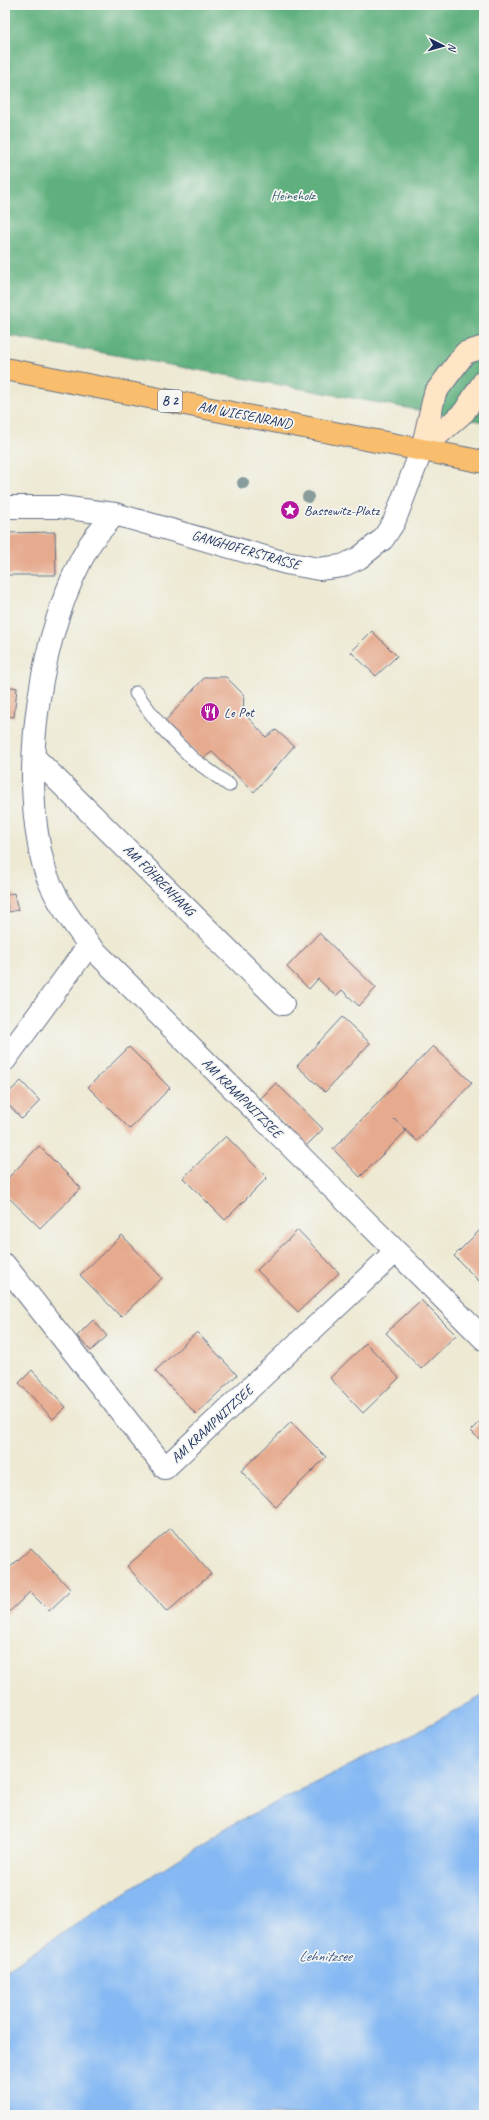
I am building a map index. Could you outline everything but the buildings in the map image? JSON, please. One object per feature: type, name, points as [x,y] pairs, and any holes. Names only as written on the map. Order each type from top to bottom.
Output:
[{"type":"main road","name":"AM WIESENRAND","points":[[5,369],[484,462]]},
{"type":"street","points":[[422,449],[435,393],[465,353],[484,346]]},
{"type":"street","points":[[422,449],[464,412],[484,381]]},
{"type":"street","name":"GANGHOFERSTRASSE","points":[[5,507],[60,507],[115,514],[237,547],[286,563],[320,569],[342,566],[359,558],[383,539],[394,522],[422,449]]},
{"type":"street","points":[[5,1060],[89,945],[60,905],[45,868],[36,829],[32,787],[38,707],[43,677],[57,620],[68,592],[91,543],[115,514]]},
{"type":"street","name":"AM FÖHRENHANG","points":[[34,758],[283,1004]]},
{"type":"street","name":"AM KRAMPNITZSEE","points":[[89,945],[395,1252],[484,1339]]},
{"type":"street","name":"AM KRAMPNITZSEE","points":[[5,1265],[165,1468],[395,1252]]},
{"type":"lane","points":[[136,693],[162,728],[193,760],[229,785]]},
{"type":"green space","name":"Heineholz","points":[[5,5],[484,5],[484,422],[5,335]]},
{"type":"water","name":"Lehnitzsee","points":[[484,1695],[484,2115],[5,2115],[5,1970],[231,1825],[411,1735]]},
{"type":"place","name":"Bassewitz-Platz","points":[[290,510]]},
{"type":"place","name":"Le Pot","points":[[210,712]]}]
